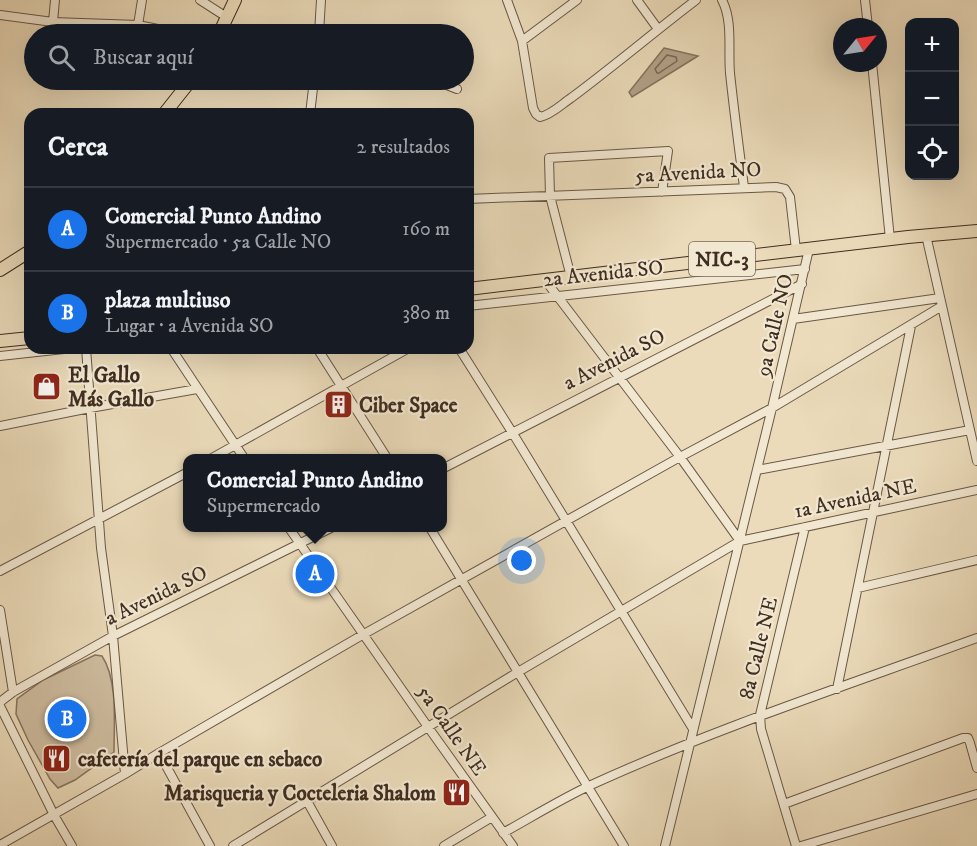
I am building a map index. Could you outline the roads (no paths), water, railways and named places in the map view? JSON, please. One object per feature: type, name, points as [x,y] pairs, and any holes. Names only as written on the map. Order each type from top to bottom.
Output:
[{"type":"main road","points":[[225,24],[235,0]]},
{"type":"main road","points":[[169,108],[182,90]]},
{"type":"main road","name":"NIC-3","points":[[474,288],[890,239],[977,231]]},
{"type":"main road","points":[[0,270],[24,255]]},
{"type":"main road","points":[[0,341],[24,339]]},
{"type":"street","points":[[53,22],[56,0]]},
{"type":"street","points":[[138,24],[142,0]]},
{"type":"street","points":[[200,0],[228,18]]},
{"type":"street","points":[[320,24],[321,0]]},
{"type":"street","points":[[507,0],[522,40],[533,108],[540,117],[548,114],[587,86],[696,0]]},
{"type":"street","points":[[522,40],[577,0]]},
{"type":"street","points":[[638,0],[658,29]]},
{"type":"street","points":[[722,0],[728,21],[730,70],[744,187]]},
{"type":"street","points":[[865,0],[867,18]]},
{"type":"street","points":[[0,15],[53,22],[110,24]]},
{"type":"street","points":[[873,72],[890,239]]},
{"type":"street","points":[[311,108],[313,90]]},
{"type":"street","points":[[571,277],[550,196],[549,158],[668,151],[662,192]]},
{"type":"street","name":"5a Avenida NO","points":[[474,199],[776,187],[785,189],[790,197],[802,250]]},
{"type":"street","points":[[926,235],[977,461]]},
{"type":"street","name":"9a Calle NO","points":[[666,846],[802,284],[805,269],[802,250]]},
{"type":"street","name":"2a Avenida SO","points":[[474,305],[805,269]]},
{"type":"street","points":[[545,280],[680,457],[740,541]]},
{"type":"street","name":"a Avenida SO","points":[[447,466],[802,284]]},
{"type":"street","points":[[793,319],[941,302]]},
{"type":"street","points":[[0,845],[364,634],[566,520],[772,408],[911,326],[941,302]]},
{"type":"street","points":[[837,689],[911,326]]},
{"type":"street","points":[[0,356],[24,353]]},
{"type":"street","points":[[86,354],[101,548],[113,636],[125,774]]},
{"type":"street","points":[[175,354],[241,454]]},
{"type":"street","points":[[321,354],[384,454]]},
{"type":"street","points":[[221,454],[398,354]]},
{"type":"street","points":[[463,354],[693,729]]},
{"type":"street","points":[[0,426],[197,389]]},
{"type":"street","points":[[757,470],[970,430]]},
{"type":"street","points":[[0,571],[183,475]]},
{"type":"street","name":"1a Avenida NE","points":[[233,846],[621,610],[740,541],[977,490]]},
{"type":"street","name":"8a Calle NE","points":[[796,846],[761,729],[760,715],[806,527]]},
{"type":"street","name":"5a Calle NE","points":[[292,532],[513,846]]},
{"type":"street","name":"a Avenida SO","points":[[0,704],[13,692],[113,636],[323,532]]},
{"type":"street","points":[[432,532],[589,786],[619,844]]},
{"type":"street","points":[[858,588],[977,560]]},
{"type":"street","points":[[0,610],[13,692]]},
{"type":"street","points":[[503,833],[589,786],[690,743],[760,715],[977,638]]},
{"type":"street","points":[[0,704],[54,815],[72,846]]},
{"type":"street","points":[[784,804],[963,738],[968,738],[977,768]]},
{"type":"street","points":[[159,753],[210,846]]},
{"type":"street","points":[[801,846],[977,794]]},
{"type":"street","points":[[307,801],[333,846]]},
{"type":"street","points":[[444,846],[492,817]]},
{"type":"water","points":[[664,48],[698,56],[632,97],[629,92]]},
{"type":"place","name":"El Gallo Más Gallo","points":[[47,387]]},
{"type":"place","name":"Ciber Space","points":[[338,405]]},
{"type":"place","name":"Comercial Punto Andino","points":[[315,574]]},
{"type":"place","name":"plaza multiuso","points":[[67,719]]},
{"type":"place","name":"cafetería del parque en sebaco","points":[[57,759]]},
{"type":"place","name":"Marisqueria y Cocteleria Shalom","points":[[457,793]]}]
